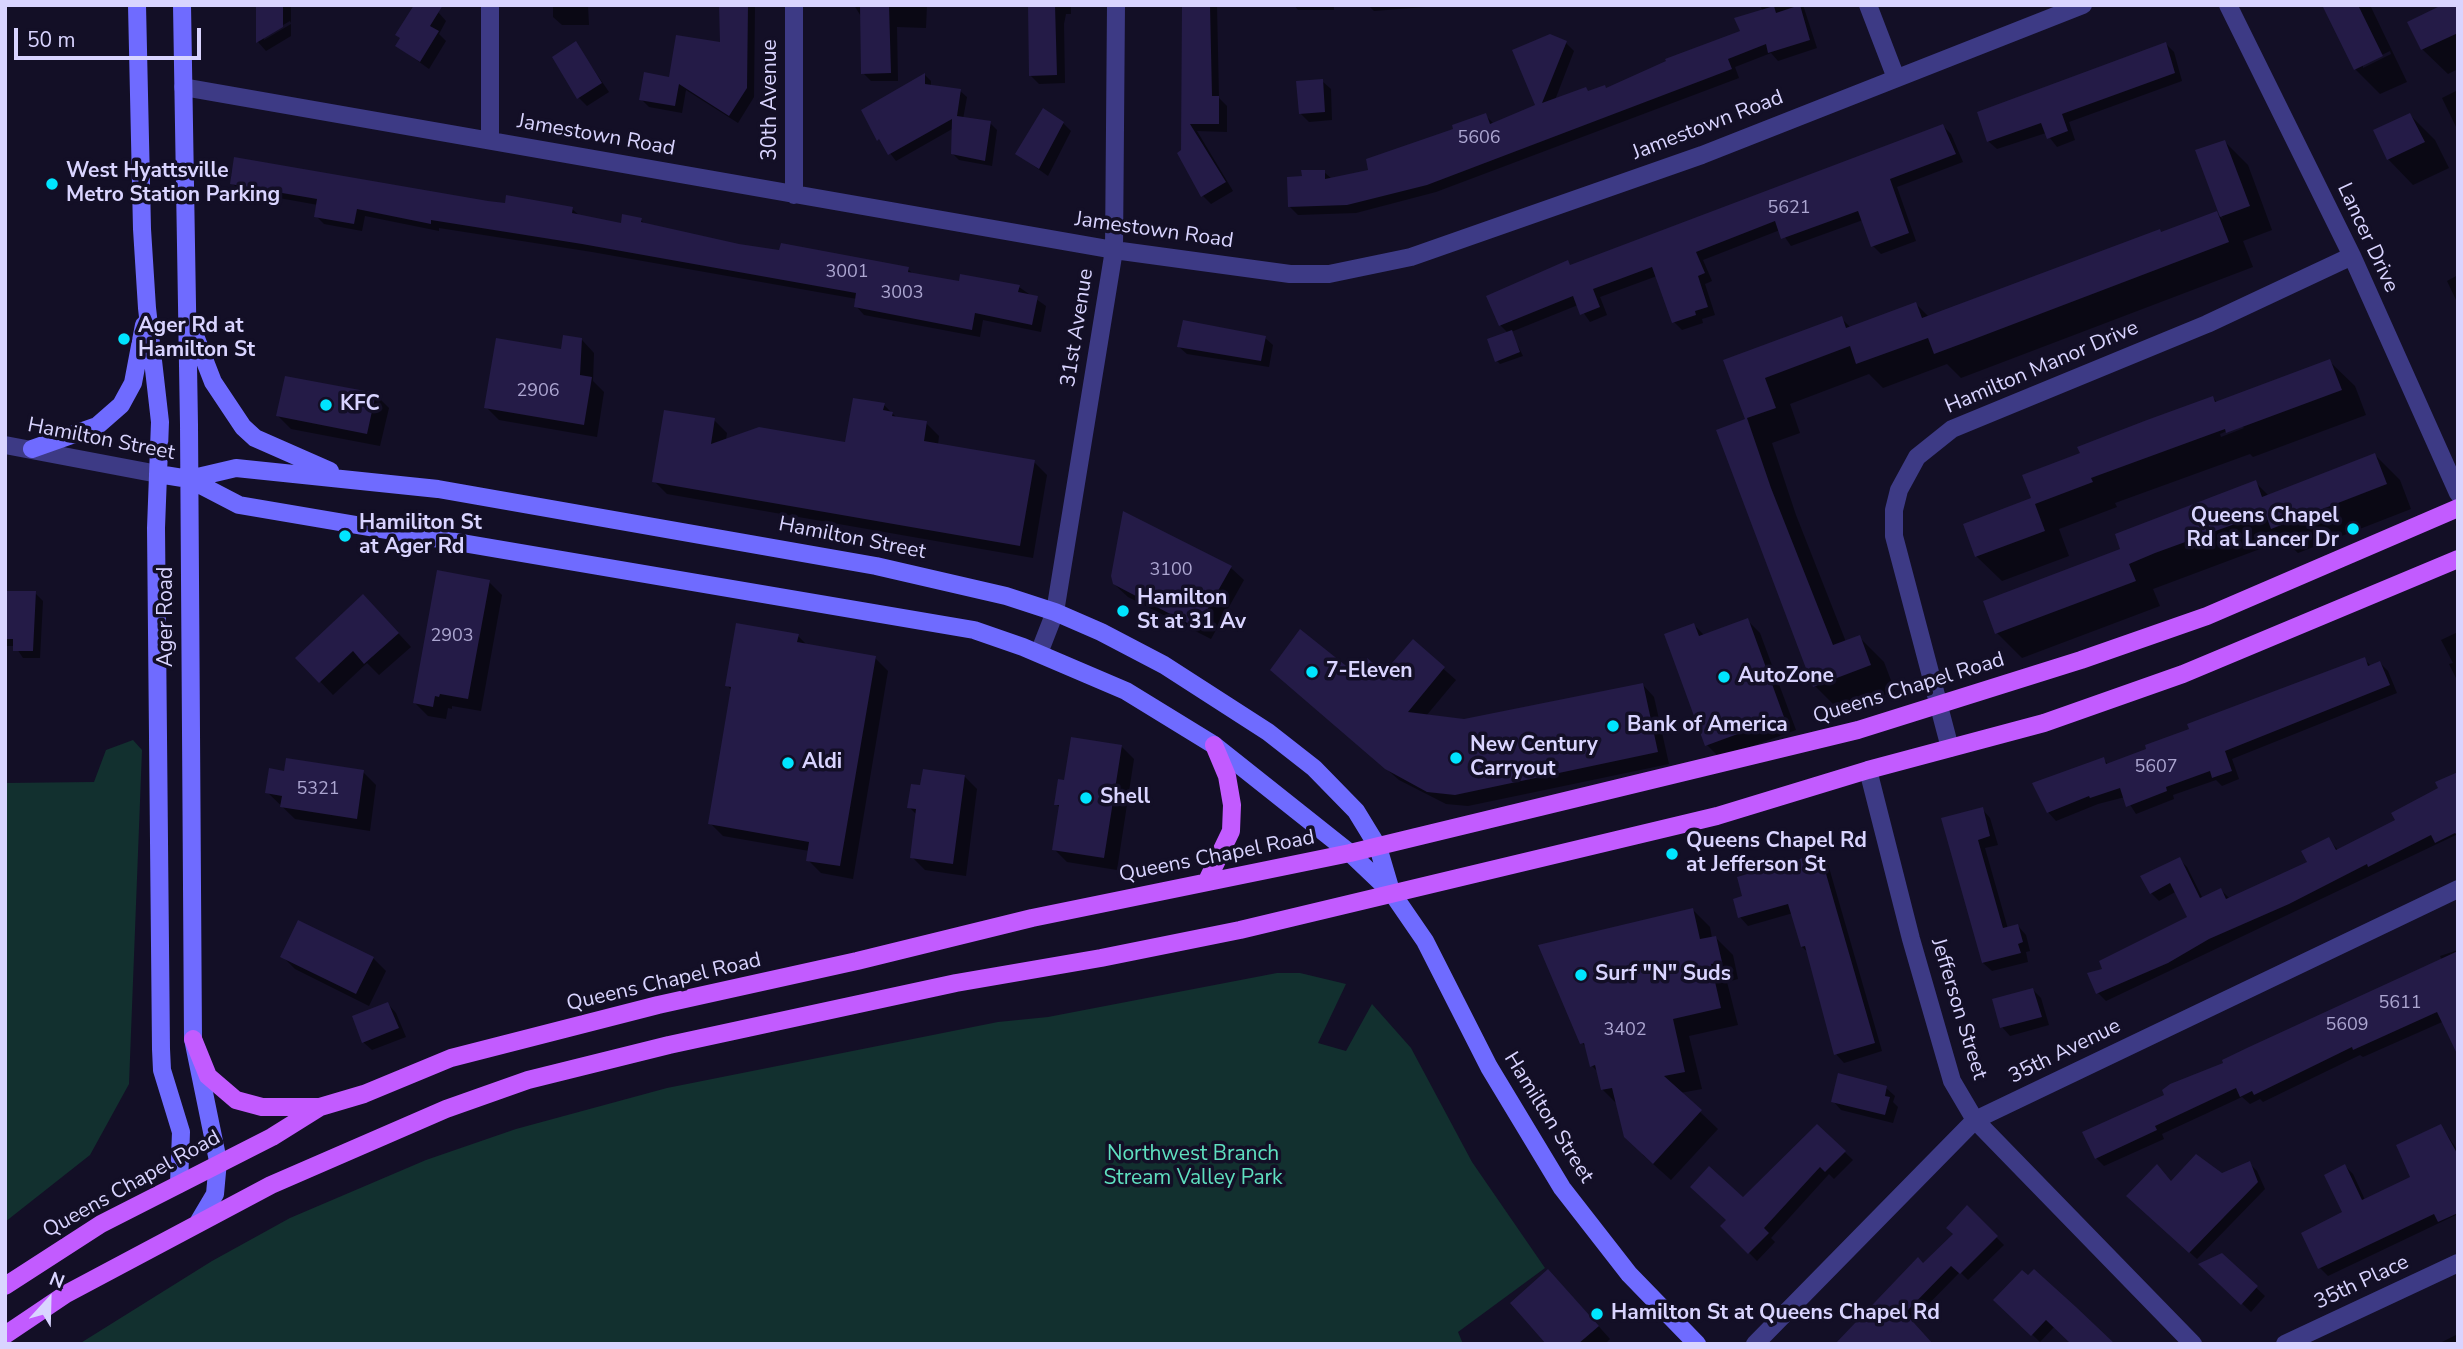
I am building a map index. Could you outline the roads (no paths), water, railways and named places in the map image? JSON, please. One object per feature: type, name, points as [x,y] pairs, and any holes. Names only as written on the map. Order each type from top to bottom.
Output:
[{"type":"main road","name":"Ager Road","points":[[137,5],[147,308],[160,422],[161,1049],[162,1069],[181,1132],[179,1184]]},
{"type":"main road","name":"Ager Road","points":[[182,5],[192,1039],[218,1161],[215,1194],[199,1221]]},
{"type":"main road","points":[[32,449],[97,426],[121,405],[133,383],[147,308]]},
{"type":"main road","points":[[187,316],[213,382],[243,427],[255,438],[294,457],[353,479]]},
{"type":"main road","name":"Hamilton Street","points":[[188,479],[236,468],[353,479],[450,492],[876,566],[1006,596],[1055,612],[1101,632],[1164,665],[1268,732],[1345,797],[1378,847],[1392,893]]},
{"type":"main road","name":"Hamilton Street","points":[[158,474],[188,479],[239,505],[974,631],[1039,653],[1126,691],[1214,745],[1350,853],[1392,893],[1425,941],[1489,1066],[1562,1188],[1629,1274],[1697,1344]]},
{"type":"main road","name":"Queens Chapel Road","points":[[5,1286],[101,1224],[218,1161],[272,1137],[320,1107],[364,1094],[451,1059],[658,1005],[805,974],[1032,918],[1378,847],[1858,730],[2207,616],[2458,508]]},
{"type":"main road","points":[[5,1335],[66,1294],[271,1185],[446,1109],[528,1080],[669,1045],[902,995],[1240,930],[1565,855],[1717,816],[1868,770],[2044,723],[2183,674],[2458,559]]},
{"type":"main road","points":[[1208,881],[1231,831],[1232,806],[1227,776],[1214,745]]},
{"type":"main road","points":[[192,1039],[208,1076],[236,1100],[262,1107],[320,1107]]},
{"type":"street","points":[[490,5],[490,140]]},
{"type":"street","name":"30th Avenue","points":[[794,5],[794,195]]},
{"type":"street","name":"31st Avenue","points":[[1039,653],[1055,612],[1114,250],[1116,5]]},
{"type":"street","points":[[1868,5],[1896,78]]},
{"type":"street","name":"Jamestown Road","points":[[183,87],[1114,250],[1290,274],[1329,274],[1411,257],[1702,155],[2083,5]]},
{"type":"street","name":"Lancer Drive","points":[[2228,5],[2352,256],[2458,493]]},
{"type":"street","name":"Hamilton Manor Drive","points":[[1950,748],[1894,536],[1894,510],[1899,490],[1917,457],[1951,429],[2207,324],[2352,256]]},
{"type":"street","name":"Hamilton Street","points":[[5,445],[158,474]]},
{"type":"street","name":"Jefferson Street","points":[[1868,770],[1911,939],[1952,1081],[1975,1120],[2193,1344]]},
{"type":"street","name":"35th Avenue","points":[[1755,1344],[1975,1120],[2458,889]]},
{"type":"street","name":"35th Place","points":[[2285,1344],[2458,1263]]},
{"type":"place","name":"West Hyattsville Metro Station Parking","points":[[52,184]]},
{"type":"place","name":"Ager Rd at Hamilton St","points":[[124,339]]},
{"type":"place","name":"KFC","points":[[326,405]]},
{"type":"place","name":"Queens Chapel Rd at Lancer Dr","points":[[2353,529]]},
{"type":"place","name":"Hamiliton St at Ager Rd","points":[[345,536]]},
{"type":"place","name":"Hamilton St at 31 Av","points":[[1123,611]]},
{"type":"place","name":"7-Eleven","points":[[1312,672]]},
{"type":"place","name":"AutoZone","points":[[1724,677]]},
{"type":"place","name":"Bank of America","points":[[1613,726]]},
{"type":"place","name":"New Century Carryout","points":[[1456,758]]},
{"type":"place","name":"Aldi","points":[[788,763]]},
{"type":"place","name":"Shell","points":[[1086,798]]},
{"type":"place","name":"Queens Chapel Rd at Jefferson St","points":[[1672,854]]},
{"type":"place","name":"Surf \"N\" Suds","points":[[1581,975]]},
{"type":"place","name":"Hamilton St at Queens Chapel Rd","points":[[1597,1314]]},
{"type":"park label","name":"Northwest Branch Stream Valley Park","points":[[1193,1167]]}]
